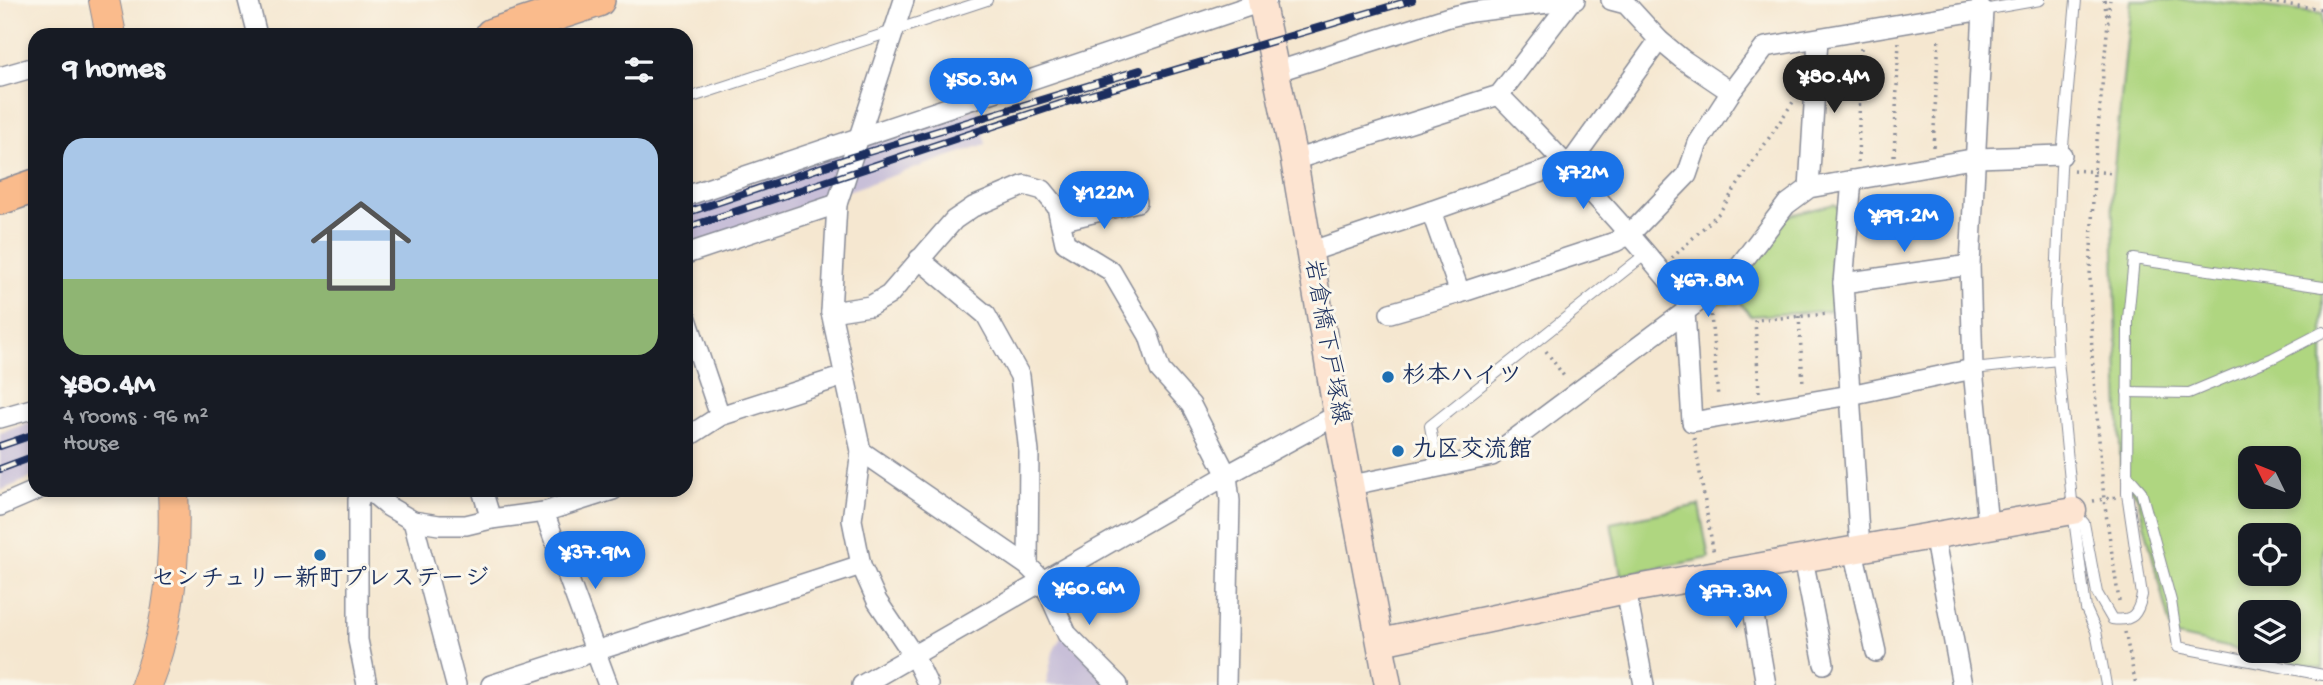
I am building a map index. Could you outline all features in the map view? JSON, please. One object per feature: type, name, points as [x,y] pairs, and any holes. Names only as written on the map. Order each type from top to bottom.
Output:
[{"type":"highway","points":[[514,28],[598,0]]},
{"type":"highway","points":[[0,198],[28,189]]},
{"type":"main road","points":[[104,0],[110,28]]},
{"type":"main road","points":[[146,685],[162,633],[168,594],[173,552],[173,497]]},
{"type":"street","points":[[248,0],[255,28]]},
{"type":"street","points":[[904,0],[837,204],[831,312],[861,451],[852,520],[860,565],[877,601],[914,656],[928,685]]},
{"type":"street","points":[[1275,72],[1471,12],[1573,0]]},
{"type":"street","points":[[1294,160],[1499,95],[1573,0]]},
{"type":"street","points":[[1611,0],[1626,4],[1659,40],[1682,60],[1731,92]]},
{"type":"street","points":[[693,194],[1263,1]]},
{"type":"street","name":"岩倉橋下戸塚線","points":[[1263,1],[1388,685]]},
{"type":"street","points":[[1390,313],[1615,242],[1630,234],[1687,176],[1698,143],[1731,92],[1765,47],[1983,10],[1970,265],[1973,369],[1988,526]]},
{"type":"street","points":[[1809,188],[1818,39]]},
{"type":"street","points":[[1309,252],[1567,163],[1576,157],[1659,40]]},
{"type":"street","points":[[0,77],[28,68]]},
{"type":"street","points":[[1499,95],[1567,163],[1647,253],[1688,309],[1692,422],[1850,395],[1973,369]]},
{"type":"street","points":[[1352,485],[1492,456],[1730,278],[1786,205],[1809,188],[1977,158],[2062,162]]},
{"type":"street","points":[[1855,180],[1843,283],[1857,549],[1876,652]]},
{"type":"street","points":[[831,312],[870,306],[889,295],[954,220],[973,207],[1025,185],[1043,190],[1057,207],[1065,243],[1111,271],[1149,336],[1160,370],[1191,405],[1227,475],[1230,501],[1226,685]]},
{"type":"street","points":[[1060,221],[1137,202]]},
{"type":"street","points":[[693,252],[837,204]]},
{"type":"street","points":[[1432,211],[1460,293]]},
{"type":"street","points":[[919,259],[986,315],[1020,376],[1029,452],[1028,566]]},
{"type":"street","points":[[1843,283],[1970,265]]},
{"type":"street","points":[[693,337],[720,416]]},
{"type":"street","points":[[693,433],[720,416],[844,376]]},
{"type":"street","points":[[0,418],[28,410]]},
{"type":"street","points":[[862,685],[1227,475],[1337,415]]},
{"type":"street","points":[[861,451],[1028,566],[1043,581],[1067,634],[1118,685]]},
{"type":"street","points":[[0,506],[28,494]]},
{"type":"street","points":[[361,497],[358,500],[358,640],[368,685]]},
{"type":"street","points":[[377,497],[413,521],[439,525],[466,525],[544,512],[589,497]]},
{"type":"street","points":[[484,497],[491,519]]},
{"type":"street","points":[[1381,642],[1626,590],[2073,511]]},
{"type":"street","points":[[544,512],[608,685]]},
{"type":"street","points":[[413,521],[456,685]]},
{"type":"street","points":[[1934,535],[1962,685]]},
{"type":"street","points":[[1802,559],[1824,664]]},
{"type":"street","points":[[491,685],[860,565]]},
{"type":"street","points":[[1746,569],[1766,685]]},
{"type":"street","points":[[1626,590],[1644,685]]},
{"type":"lane","points":[[693,97],[987,0]]},
{"type":"lane","points":[[1983,10],[2040,0]]},
{"type":"lane","points":[[2076,0],[2062,162],[2055,305],[2073,511],[2086,609],[2096,631],[2106,685]]},
{"type":"lane","points":[[1437,466],[1430,426],[1647,253]]},
{"type":"lane","points":[[2073,511],[2084,523],[2097,593],[2112,619],[2123,621],[2133,617],[2138,611],[2142,595],[2126,493],[2128,318],[2134,259],[2323,287]]},
{"type":"lane","points":[[2127,392],[2189,393],[2273,358],[2323,332]]},
{"type":"lane","points":[[1973,369],[2058,360]]},
{"type":"lane","points":[[2127,476],[2141,491],[2171,601],[2178,647],[2323,675]]},
{"type":"path","points":[[2104,0],[2108,22]]},
{"type":"path","points":[[2110,0],[2094,172],[2090,276],[2091,355],[2104,500],[2136,685]]},
{"type":"path","points":[[2249,0],[2323,9]]},
{"type":"path","points":[[1932,166],[1941,16]]},
{"type":"path","points":[[1893,173],[1900,25]]},
{"type":"path","points":[[1855,180],[1861,31]]},
{"type":"path","points":[[1660,269],[1718,214],[1816,67]]},
{"type":"path","points":[[2062,162],[2094,172],[2113,173]]},
{"type":"path","points":[[1710,292],[1719,418]]},
{"type":"path","points":[[1761,410],[1755,320],[1845,312]]},
{"type":"path","points":[[1798,316],[1804,403]]},
{"type":"path","points":[[1538,341],[1576,392]]},
{"type":"path","points":[[1692,422],[1717,574]]},
{"type":"shaded area","points":[[977,108],[986,144],[693,244],[693,203]]},
{"type":"shaded area","points":[[28,423],[28,479],[0,491],[0,433]]},
{"type":"shaded area","points":[[1062,635],[1113,685],[1046,685],[1053,652]]},
{"type":"green space","points":[[2131,0],[2208,0],[2323,14],[2323,669],[2296,663],[2301,663],[2301,600],[2238,600],[2238,650],[2172,635],[2137,495],[2121,479],[2112,188]]},
{"type":"green space","points":[[1834,204],[1843,213],[1838,310],[1751,316],[1741,304],[1713,303],[1713,299],[1787,216]]},
{"type":"green space","points":[[1699,505],[1709,558],[1621,575],[1611,523]]},
{"type":"railway","points":[[693,226],[1060,104],[1412,0]]},
{"type":"railway","points":[[693,211],[852,157],[1140,70]]},
{"type":"railway","points":[[0,446],[28,436]]},
{"type":"railway","points":[[0,469],[28,459]]},
{"type":"place","name":"杉本ハイツ","points":[[1388,377]]},
{"type":"place","name":"九区交流館","points":[[1398,451]]},
{"type":"place","name":"センチュリー新町プレステージ","points":[[320,555]]}]
